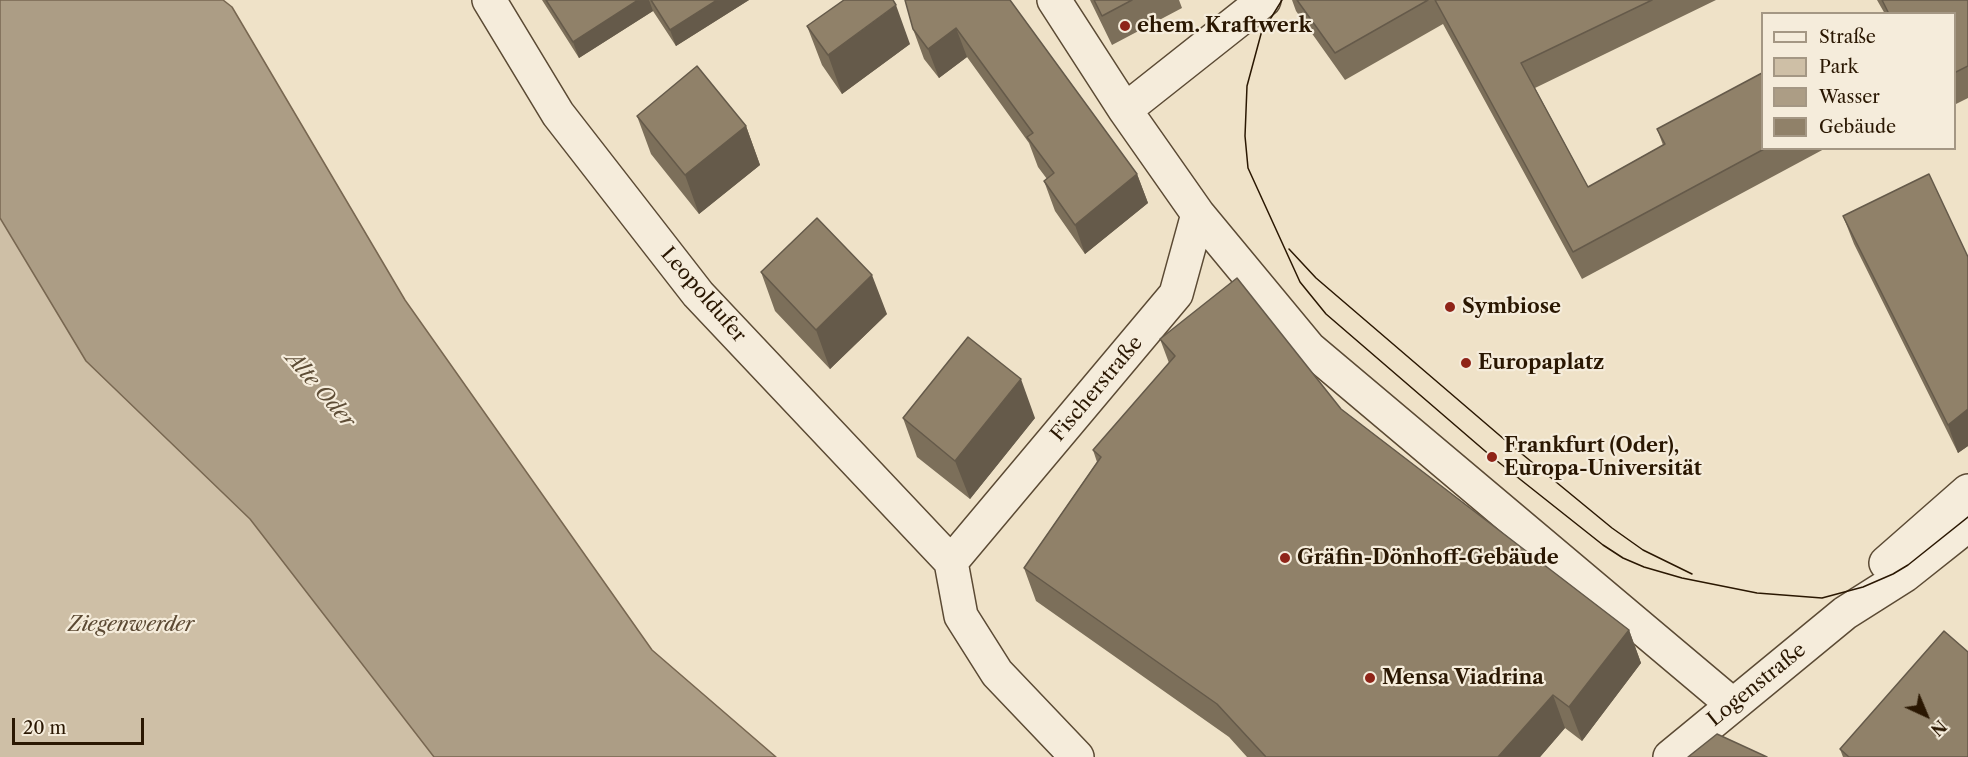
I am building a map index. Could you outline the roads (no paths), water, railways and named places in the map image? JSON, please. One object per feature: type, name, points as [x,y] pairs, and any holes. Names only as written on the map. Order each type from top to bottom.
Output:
[{"type":"street","name":"Leopoldufer","points":[[489,0],[558,114],[698,294],[951,562]]},
{"type":"street","points":[[1054,0],[1125,110],[1198,214],[1309,348],[1733,705]]},
{"type":"street","points":[[1125,110],[1264,0]]},
{"type":"street","name":"Fischerstraße","points":[[951,562],[1176,294],[1198,214]]},
{"type":"street","name":"Logenstraße","points":[[1845,613],[1863,587],[1884,565],[1968,491]]},
{"type":"street","name":"Logenstraße","points":[[1670,757],[1845,613],[1905,575],[1968,525]]},
{"type":"street","points":[[951,562],[961,616],[998,673],[1077,757]]},
{"type":"water","name":"Alte Oder","points":[[0,0],[223,0],[232,7],[405,300],[652,650],[776,757],[434,757],[250,519],[86,361],[0,218]]},
{"type":"tram line","points":[[1282,0],[1261,34],[1247,86],[1245,136],[1248,168],[1300,282],[1326,314],[1492,457],[1603,545],[1623,558],[1644,567],[1682,578],[1757,593],[1822,598],[1863,587],[1893,574],[1908,565],[1968,517]]},
{"type":"tram line","points":[[1289,249],[1316,278],[1505,440],[1612,528],[1643,550],[1692,574]]},
{"type":"place","name":"ehem. Kraftwerk","points":[[1125,26]]},
{"type":"place","name":"Symbiose","points":[[1450,307]]},
{"type":"place","name":"Europaplatz","points":[[1466,363]]},
{"type":"place","name":"Frankfurt (Oder), Europa-Universität","points":[[1492,457]]},
{"type":"place","name":"Gräfin-Dönhoff-Gebäude","points":[[1285,558]]},
{"type":"place","name":"Mensa Viadrina","points":[[1370,678]]},
{"type":"park label","name":"Ziegenwerder","points":[[131,625]]}]
